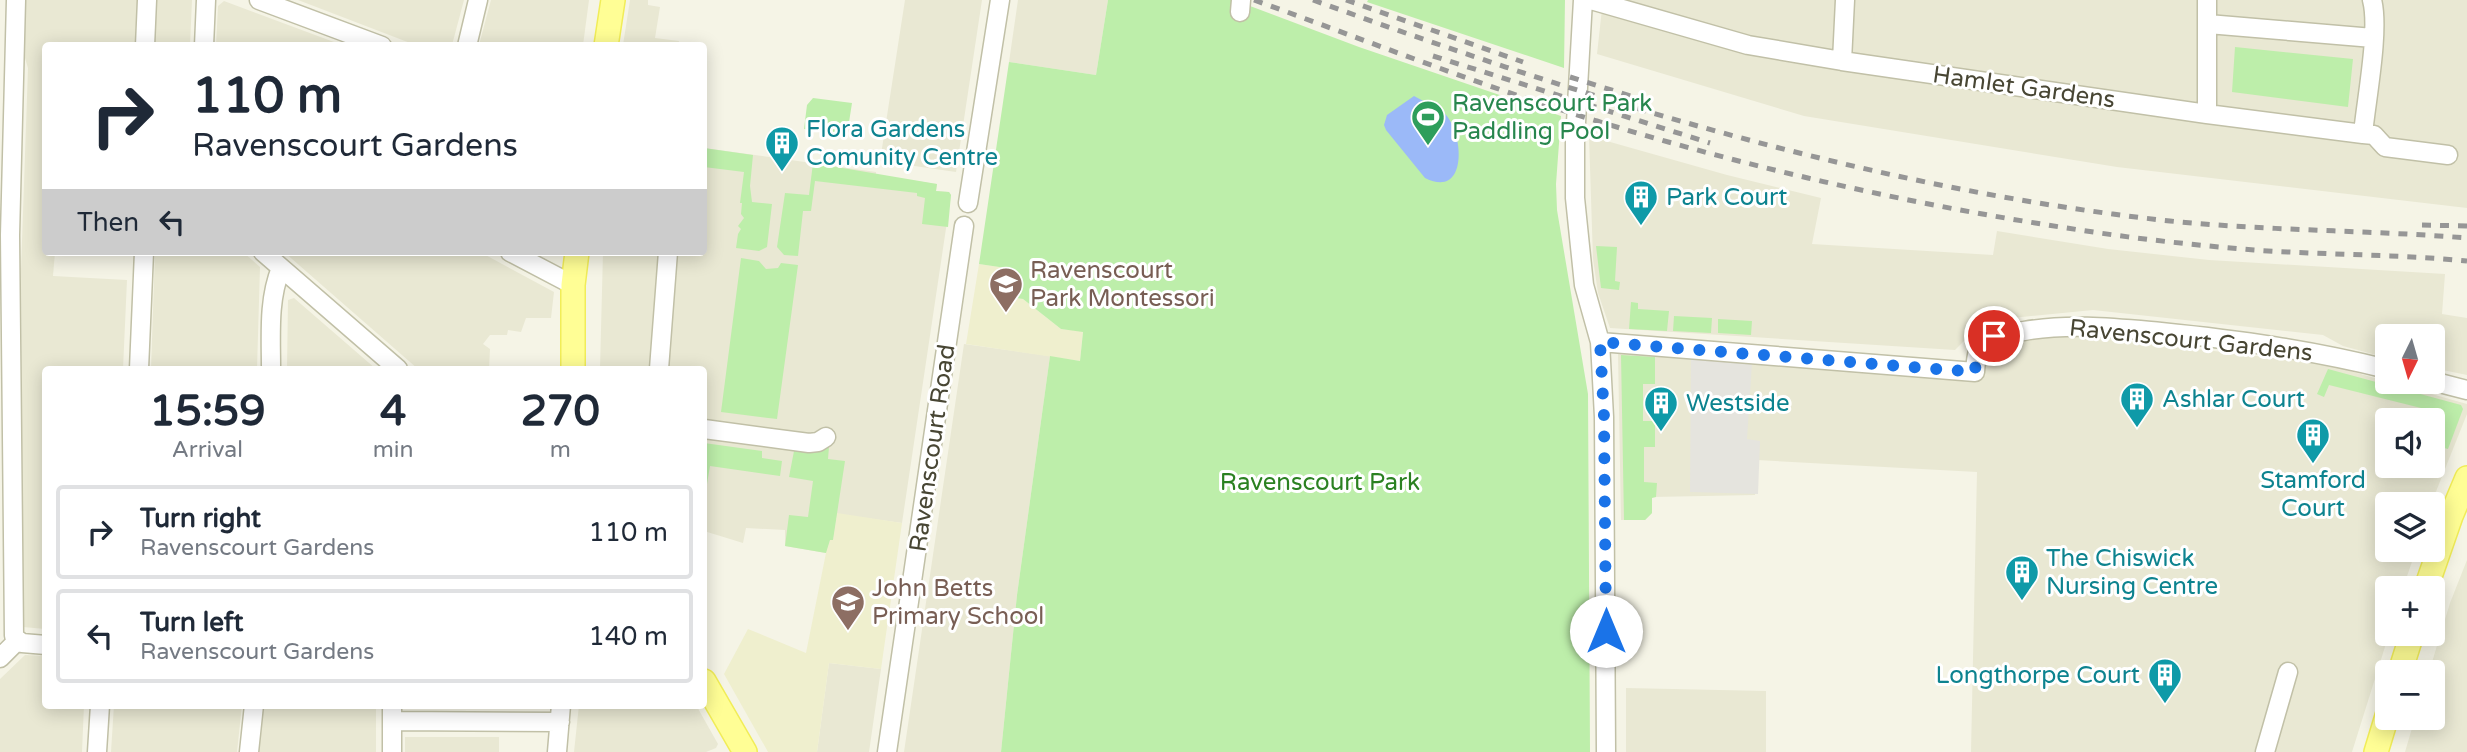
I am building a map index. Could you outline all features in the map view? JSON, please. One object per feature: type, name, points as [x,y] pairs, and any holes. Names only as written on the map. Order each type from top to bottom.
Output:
[{"type":"main road","points":[[607,42],[613,0]]},
{"type":"main road","points":[[573,366],[573,285],[577,256]]},
{"type":"main road","points":[[2431,576],[2467,478]]},
{"type":"main road","points":[[707,686],[746,752]]},
{"type":"main road","points":[[2376,752],[2383,730]]},
{"type":"street","points":[[16,0],[10,261],[14,636],[22,643],[42,645]]},
{"type":"street","points":[[145,42],[147,0]]},
{"type":"street","points":[[204,42],[205,0]]},
{"type":"street","points":[[259,0],[371,42]]},
{"type":"street","points":[[468,42],[478,0]]},
{"type":"street","points":[[968,203],[1000,0]]},
{"type":"street","points":[[1583,0],[1575,140],[1576,210],[1584,285],[1600,342],[1605,455],[1606,752]]},
{"type":"street","name":"Hamlet Gardens","points":[[1591,0],[1748,45],[2207,114],[2374,135],[2385,147],[2448,155]]},
{"type":"street","points":[[1842,61],[1845,0]]},
{"type":"street","points":[[2207,0],[2207,114]]},
{"type":"street","points":[[2363,134],[2373,38],[2372,0]]},
{"type":"street","points":[[2208,24],[2373,38]]},
{"type":"street","name":"Ravenscourt Road","points":[[887,752],[964,226]]},
{"type":"street","points":[[139,366],[144,256]]},
{"type":"street","points":[[268,256],[395,366]]},
{"type":"street","points":[[518,256],[573,285]]},
{"type":"street","points":[[659,366],[667,256]]},
{"type":"street","points":[[271,366],[271,301],[281,268]]},
{"type":"street","name":"Ravenscourt Gardens","points":[[1600,342],[1975,372],[1977,352],[1985,340],[1994,336],[2081,326],[2270,345],[2321,352],[2375,366]]},
{"type":"street","points":[[2445,384],[2467,390]]},
{"type":"street","points":[[707,429],[809,443],[826,437]]},
{"type":"street","points":[[0,658],[18,640]]},
{"type":"street","points":[[2265,752],[2288,672]]},
{"type":"street","points":[[97,752],[100,709]]},
{"type":"street","points":[[249,752],[254,709]]},
{"type":"street","points":[[392,752],[393,713],[561,713],[557,752]]},
{"type":"shaded area","points":[[26,0],[139,0],[137,42],[42,42],[42,256],[55,256],[53,276],[127,280],[123,366],[42,366],[42,629],[23,627],[21,270],[28,68],[24,55]]},
{"type":"shaded area","points":[[154,0],[192,0],[190,42],[152,42]]},
{"type":"shaded area","points":[[298,0],[464,0],[453,42],[408,42]]},
{"type":"shaded area","points":[[491,0],[589,0],[583,42],[480,42]]},
{"type":"shaded area","points":[[630,0],[648,0],[648,5],[660,7],[655,38],[679,41],[679,42],[623,42]]},
{"type":"shaded area","points":[[905,0],[982,0],[956,172],[880,161]]},
{"type":"shaded area","points":[[1018,0],[1108,0],[1096,75],[1009,62]]},
{"type":"shaded area","points":[[1603,0],[2467,0],[2467,208],[2117,167],[1804,116],[1597,54]]},
{"type":"shaded area","points":[[224,1],[334,42],[216,42],[218,6]]},
{"type":"shaded area","points":[[1589,136],[1821,198],[1812,244],[1993,255],[1997,231],[2108,249],[2209,260],[2445,274],[2442,314],[2467,318],[2467,375],[2445,370],[2445,324],[2375,324],[2375,355],[2343,346],[2323,335],[2093,310],[1992,320],[1973,332],[1955,350],[1610,328],[1598,293],[1593,259]]},
{"type":"shaded area","points":[[707,148],[876,172],[876,175],[937,184],[936,191],[949,192],[951,195],[902,523],[837,514],[833,540],[830,540],[826,553],[785,546],[785,530],[746,528],[743,543],[707,532],[707,366],[600,366],[603,256],[707,256]]},
{"type":"shaded area","points":[[155,256],[248,256],[260,267],[257,366],[151,366]]},
{"type":"shaded area","points":[[289,256],[487,256],[554,292],[551,318],[526,318],[521,332],[508,330],[507,335],[490,335],[483,344],[490,349],[489,366],[415,366]]},
{"type":"shaded area","name":"Ravenscourt Park Montessori","points":[[979,264],[1007,268],[1003,296],[1023,299],[1061,329],[1083,331],[1080,361],[966,344]]},
{"type":"shaded area","points":[[294,298],[373,366],[287,366],[288,300]]},
{"type":"shaded area","points":[[2070,334],[2325,364],[2375,378],[2375,394],[2432,394],[2467,404],[2467,414],[2445,469],[2445,408],[2375,408],[2375,478],[2441,478],[2436,492],[2375,492],[2375,562],[2412,562],[2407,576],[2375,576],[2375,646],[2385,646],[2381,660],[2375,660],[2375,679],[2352,752],[1971,752],[1977,472],[1757,460],[1755,495],[1652,497],[1652,513],[1645,520],[1621,520],[1618,353],[1983,379],[1986,353],[1999,345]]},
{"type":"shaded area","points":[[964,344],[1050,356],[1017,595],[1001,752],[904,752]]},
{"type":"shaded area","points":[[1691,359],[1752,363],[1747,439],[1760,441],[1758,494],[1690,492]]},
{"type":"shaded area","name":"John Betts Primary School","points":[[837,513],[902,523],[881,669],[829,663],[817,752],[768,752],[724,674],[748,629],[806,653]]},
{"type":"shaded area","points":[[2467,560],[2467,752],[2405,752],[2411,730],[2445,730],[2445,660],[2433,660],[2437,646],[2445,646],[2445,619]]},
{"type":"shaded area","points":[[25,655],[42,656],[42,709],[84,709],[82,752],[0,752],[0,679]]},
{"type":"shaded area","points":[[829,663],[881,669],[869,752],[817,752]]},
{"type":"shaded area","points":[[1626,688],[1766,691],[1766,752],[1626,752]]},
{"type":"shaded area","points":[[114,709],[242,709],[237,752],[111,752]]},
{"type":"shaded area","points":[[262,709],[376,709],[376,752],[257,752]]},
{"type":"shaded area","points":[[579,709],[698,709],[718,744],[716,748],[706,752],[574,752]]},
{"type":"shaded area","points":[[405,737],[499,737],[499,752],[405,752]]},
{"type":"green space","name":"Ravenscourt Park","points":[[1108,0],[1234,0],[1359,47],[1561,116],[1556,184],[1557,210],[1588,394],[1590,752],[1001,752],[1017,595],[1050,356],[1080,361],[1083,332],[1061,329],[1023,299],[1003,296],[1006,268],[979,264],[1009,62],[1096,75]]},
{"type":"green space","points":[[1565,0],[1564,68],[1367,2]]},
{"type":"green space","points":[[2235,47],[2353,59],[2348,107],[2232,92]]},
{"type":"green space","points":[[813,98],[852,103],[847,135],[804,129],[807,105]]},
{"type":"green space","points":[[707,148],[753,155],[750,186],[752,202],[772,204],[767,247],[759,251],[736,248],[741,229],[738,226],[744,218],[740,203],[744,172],[707,167]]},
{"type":"green space","points":[[813,163],[937,184],[936,191],[949,192],[951,195],[948,227],[922,224],[925,198],[917,196],[917,193],[815,181],[811,211],[803,211],[798,256],[784,255],[777,247],[785,193],[809,195]]},
{"type":"green space","points":[[1596,246],[1617,247],[1615,281],[1620,282],[1619,290],[1601,288]]},
{"type":"green space","points":[[741,258],[759,261],[766,269],[778,268],[781,263],[798,265],[777,419],[721,412]]},
{"type":"green space","points":[[1631,302],[1638,303],[1638,309],[1669,311],[1667,331],[1629,329]]},
{"type":"green space","points":[[1674,316],[1712,318],[1711,333],[1673,331]]},
{"type":"green space","points":[[1718,319],[1752,321],[1751,335],[1718,333]]},
{"type":"green space","points":[[1621,355],[1655,357],[1655,384],[1643,384],[1643,421],[1655,421],[1655,447],[1644,447],[1644,482],[1657,483],[1656,497],[1652,498],[1652,513],[1645,520],[1624,520]]},
{"type":"green space","points":[[2328,369],[2375,382],[2375,394],[2420,394],[2461,405],[2463,409],[2448,449],[2445,448],[2445,408],[2421,408],[2329,385],[2324,397],[2317,394]]},
{"type":"green space","points":[[707,443],[762,451],[762,458],[782,461],[780,476],[710,466],[707,484]]},
{"type":"green space","points":[[829,447],[828,459],[845,461],[833,540],[830,540],[826,553],[785,546],[789,515],[808,517],[813,481],[789,477],[794,451],[815,452]]},
{"type":"water","name":"Ravenscourt Park Paddling Pool","points":[[1414,96],[1427,103],[1429,117],[1444,113],[1456,134],[1458,160],[1456,172],[1449,180],[1439,182],[1425,178],[1386,130],[1384,125],[1387,115]]},
{"type":"railway","points":[[1254,0],[1468,78],[1597,121],[1771,169],[1889,196],[2090,232],[2160,241],[2254,250],[2467,261]]},
{"type":"railway","points":[[1313,0],[1523,73],[1629,106],[1843,164],[1951,187],[2170,221],[2467,238]]},
{"type":"railway","points":[[1346,0],[1523,62]]},
{"type":"railway","points":[[1433,56],[1710,143]]},
{"type":"railway","points":[[1570,77],[1637,98]]},
{"type":"railway","points":[[2422,225],[2467,226]]},
{"type":"place","name":"Ravenscourt Park Paddling Pool","points":[[1428,147]]},
{"type":"place","name":"Flora Gardens Comunity Centre","points":[[782,173]]},
{"type":"place","name":"Park Court","points":[[1641,227]]},
{"type":"place","name":"Ravenscourt Park Montessori","points":[[1006,314]]},
{"type":"place","name":"Ashlar Court","points":[[2137,429]]},
{"type":"place","name":"Westside","points":[[1661,433]]},
{"type":"place","name":"Stamford Court","points":[[2313,465]]},
{"type":"place","name":"The Chiswick Nursing Centre","points":[[2022,602]]},
{"type":"place","name":"John Betts Primary School","points":[[848,632]]},
{"type":"place","name":"Longthorpe Court","points":[[2165,705]]},
{"type":"route","points":[[1606,631],[1604,417],[1600,342],[1975,372],[1980,346],[1994,336]]}]
